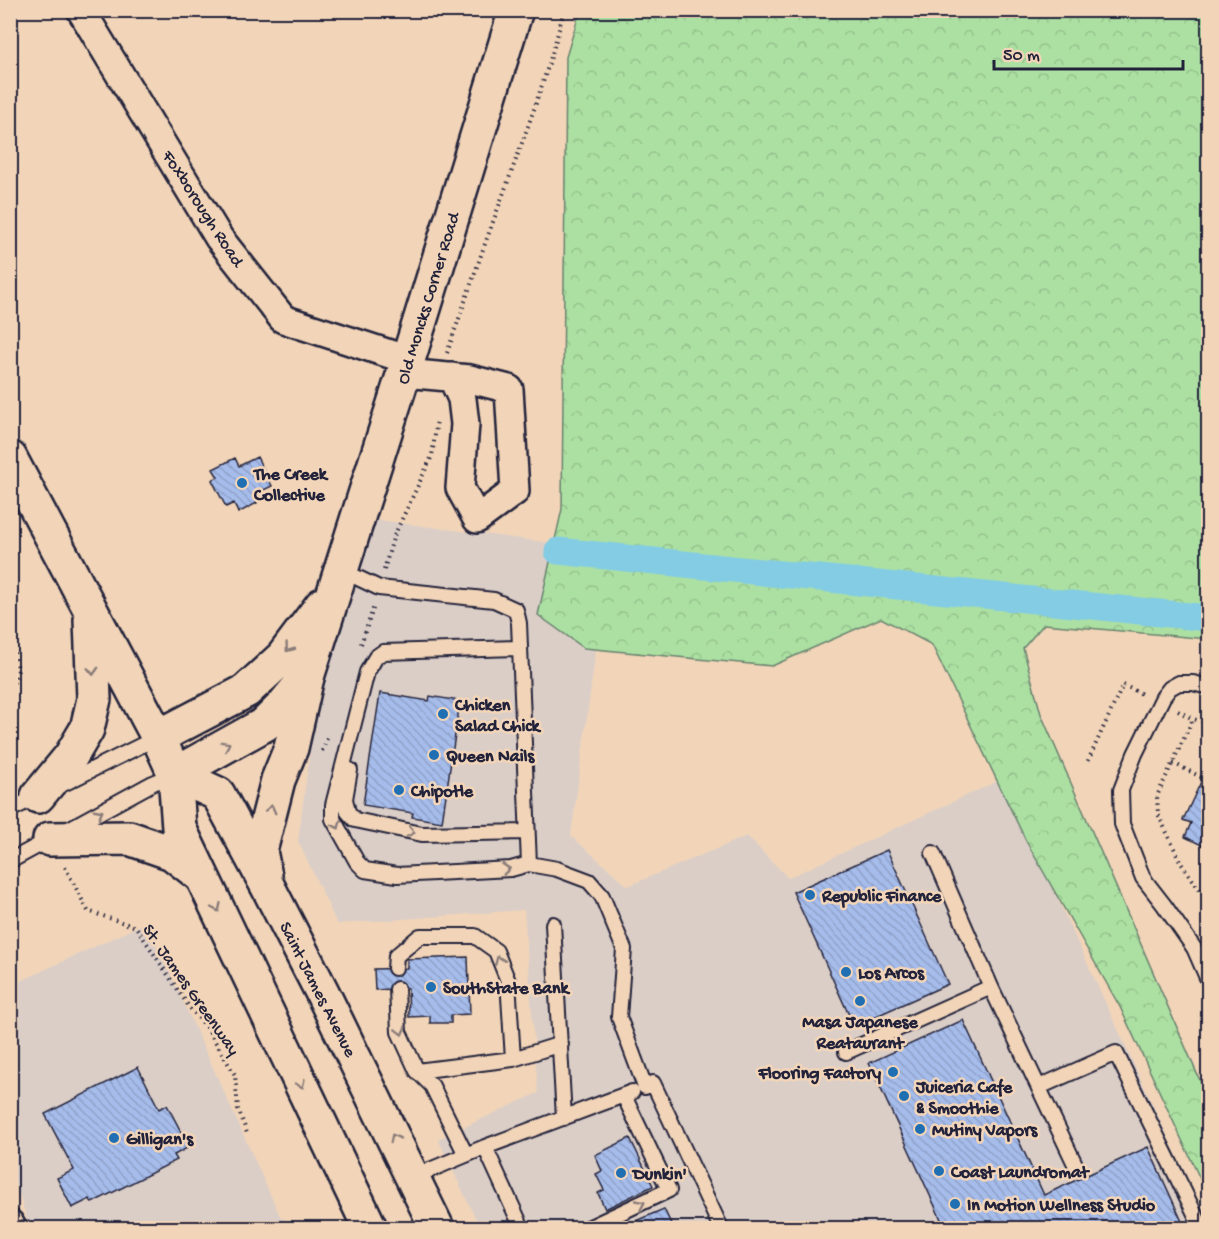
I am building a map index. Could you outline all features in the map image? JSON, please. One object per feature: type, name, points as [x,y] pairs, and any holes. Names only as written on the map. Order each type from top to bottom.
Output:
[{"type":"main road","name":"Old Moncks Corner Road","points":[[268,886],[260,851],[278,780],[291,748],[307,677],[516,10]]},
{"type":"main road","points":[[10,458],[158,737],[175,774],[179,828],[370,1228]]},
{"type":"main road","points":[[158,737],[246,690],[283,657],[339,577]]},
{"type":"main road","points":[[26,802],[71,756],[87,729],[94,699],[91,612]]},
{"type":"main road","points":[[175,774],[265,724],[307,677]]},
{"type":"main road","name":"Saint James Avenue","points":[[175,774],[218,794],[327,1002],[437,1228]]},
{"type":"main road","points":[[50,839],[129,837],[172,853],[202,877]]},
{"type":"street","name":"Foxborough Road","points":[[81,10],[219,238],[283,319],[406,367],[509,388],[515,491],[477,519],[460,488],[465,424],[462,399],[452,377]]},
{"type":"street","points":[[10,1224],[12,1228]]},
{"type":"lane","points":[[339,577],[379,588],[494,600],[516,610],[519,623],[529,864]]},
{"type":"lane","points":[[379,655],[520,648]]},
{"type":"lane","points":[[379,655],[376,675],[350,771],[345,799],[348,812],[355,820],[422,834],[527,832]]},
{"type":"lane","points":[[379,655],[367,672],[333,805],[333,819],[357,862],[365,870],[397,875],[510,869],[529,864],[557,868],[589,881],[602,896],[624,949],[619,1017],[669,1190],[588,1228]]},
{"type":"lane","points":[[1209,687],[1193,683],[1179,683],[1170,688],[1163,697],[1135,754],[1121,790],[1122,824],[1143,878],[1194,948],[1209,980]]},
{"type":"lane","points":[[26,802],[158,737]]},
{"type":"lane","points":[[10,861],[153,783],[175,774]]},
{"type":"lane","points":[[933,854],[991,987],[1075,1164]]},
{"type":"lane","points":[[553,924],[564,1118]]},
{"type":"lane","points":[[396,968],[396,956],[420,936],[475,936],[496,951],[508,981],[513,1059]]},
{"type":"lane","points":[[846,1052],[991,987]]},
{"type":"lane","points":[[397,989],[399,1032],[417,1071],[432,1086],[466,1155]]},
{"type":"lane","points":[[417,1071],[513,1059],[561,1044]]},
{"type":"lane","points":[[1040,1087],[1116,1053],[1202,1228]]},
{"type":"lane","points":[[413,1177],[485,1147],[639,1089]]},
{"type":"lane","points":[[639,1089],[721,1228]]},
{"type":"lane","points":[[485,1147],[522,1228]]},
{"type":"path","points":[[10,629],[18,670],[10,693]]},
{"type":"path","points":[[1209,723],[1193,718],[1157,796],[1158,814],[1181,863],[1209,902]]},
{"type":"path","points":[[1173,763],[1203,778]]},
{"type":"path","points":[[10,764],[26,802]]},
{"type":"path","name":"St. James Greenway","points":[[50,839],[88,911],[136,927],[190,1008],[207,1029],[235,1075],[238,1109],[247,1133]]},
{"type":"shaded area","points":[[341,515],[581,547],[602,605],[571,836],[628,886],[747,836],[788,878],[1002,779],[1208,1228],[480,1228],[438,1139],[538,1093],[524,910],[337,924],[298,841]]},
{"type":"shaded area","points":[[147,922],[281,1218],[308,1228],[30,1228],[11,1170],[10,986]]},
{"type":"green space","points":[[580,11],[1208,11],[1208,639],[1044,624],[1023,648],[1041,714],[1208,1099],[1208,1196],[1120,1007],[1026,841],[932,645],[881,618],[772,666],[584,648],[538,615],[562,509],[566,57]]},
{"type":"building","name":"The Creek Collective","points":[[257,457],[272,486],[253,495],[257,503],[238,513],[234,503],[226,507],[212,480],[218,477],[213,469],[235,458],[239,466]]},
{"type":"building","points":[[380,693],[429,701],[430,696],[460,701],[442,822],[412,817],[413,813],[363,805]]},
{"type":"building","points":[[1208,767],[1208,848],[1185,837],[1191,823],[1183,820]]},
{"type":"building","points":[[887,850],[948,984],[854,1026],[793,892]]},
{"type":"building","points":[[468,957],[470,1014],[451,1015],[451,1023],[430,1023],[430,1016],[409,1017],[408,988],[375,990],[374,969],[407,968],[407,959]]},
{"type":"building","points":[[963,1020],[1044,1195],[1148,1147],[1185,1228],[945,1228],[869,1063]]},
{"type":"building","points":[[138,1067],[159,1109],[167,1105],[189,1147],[174,1155],[177,1160],[92,1203],[90,1199],[72,1208],[57,1178],[74,1170],[45,1114]]},
{"type":"building","points":[[630,1138],[653,1186],[605,1209],[598,1193],[604,1190],[596,1174],[602,1171],[595,1155]]},
{"type":"building","points":[[664,1209],[673,1228],[619,1228]]},
{"type":"waterway","points":[[558,551],[1208,618]]},
{"type":"place","name":"The Creek Collective","points":[[242,483]]},
{"type":"place","name":"Chicken Salad Chick","points":[[443,714]]},
{"type":"place","name":"Queen Nails","points":[[434,755]]},
{"type":"place","name":"Chipotle","points":[[399,790]]},
{"type":"place","name":"Republic Finance","points":[[810,895]]},
{"type":"place","name":"Los Arcos","points":[[846,972]]},
{"type":"place","name":"SouthState Bank","points":[[431,987]]},
{"type":"place","name":"Masa Japanese Reataurant","points":[[860,1001]]},
{"type":"place","name":"Flooring Factory","points":[[893,1072]]},
{"type":"place","name":"Juiceria Cafe & Smoothie","points":[[904,1096]]},
{"type":"place","name":"Mutiny Vapors","points":[[920,1129]]},
{"type":"place","name":"Gilligan's","points":[[114,1138]]},
{"type":"place","name":"Coast Laundromat","points":[[939,1171]]},
{"type":"place","name":"Dunkin'","points":[[621,1173]]},
{"type":"place","name":"In Motion Wellness Studio","points":[[955,1204]]}]
